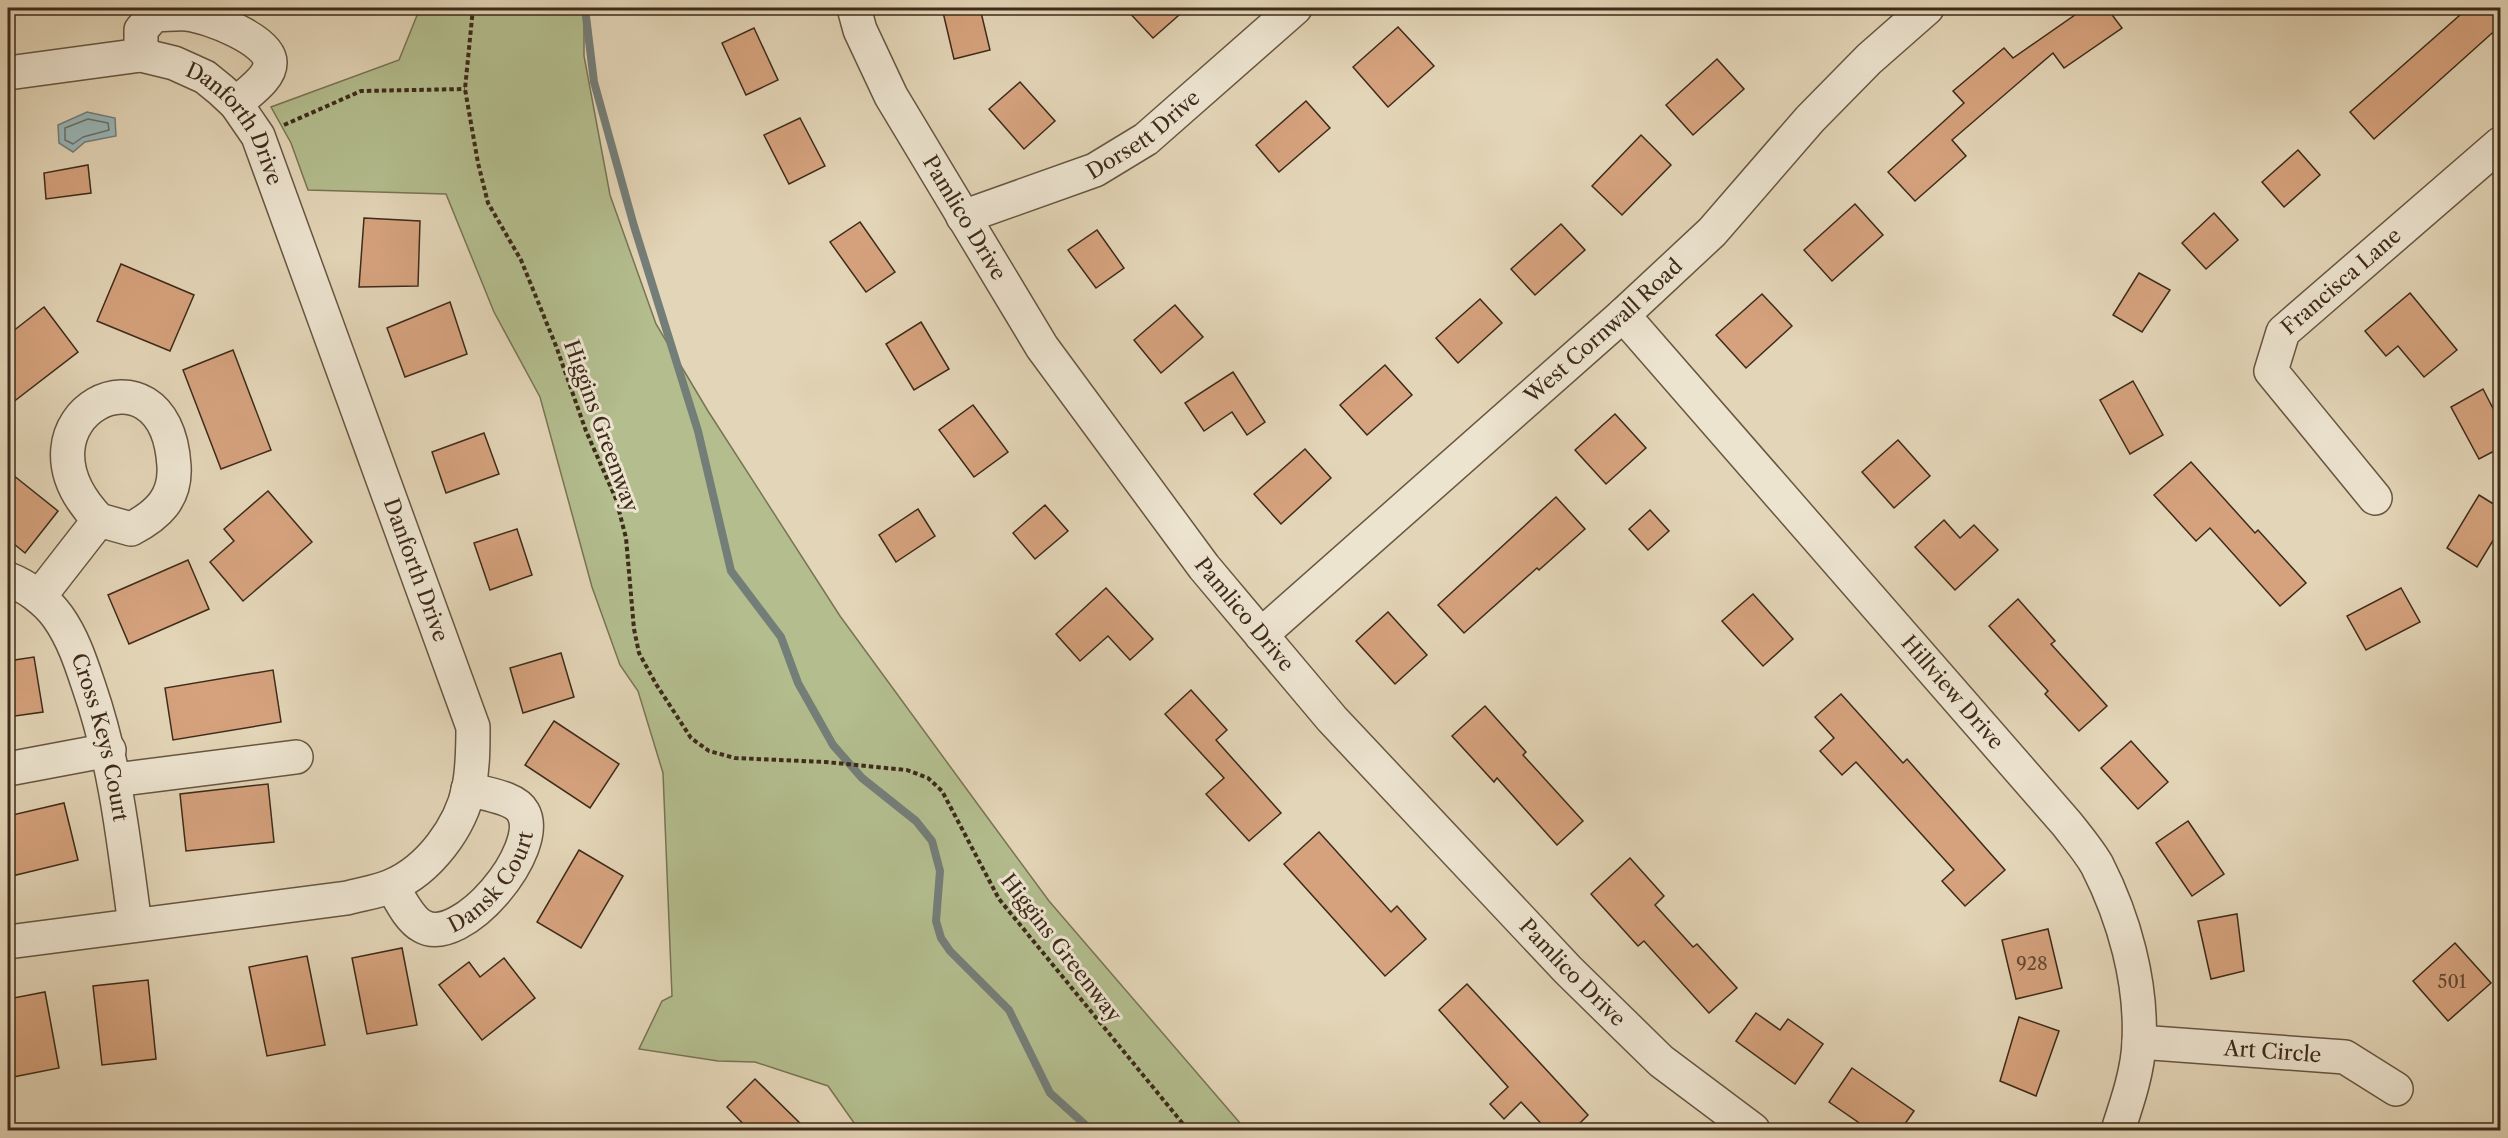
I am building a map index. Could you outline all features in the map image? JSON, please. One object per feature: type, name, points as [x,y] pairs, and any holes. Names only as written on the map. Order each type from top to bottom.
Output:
[{"type":"street","name":"Pamlico Drive","points":[[854,8],[860,30],[891,96],[1049,356],[1149,496],[1260,635],[1411,806],[1609,1011],[1662,1061],[1753,1131]]},
{"type":"street","name":"Dorsett Drive","points":[[963,217],[1095,170],[1146,139],[1295,8]]},
{"type":"street","name":"West Cornwall Road","points":[[1260,635],[1623,315],[1712,232],[1810,119],[1869,59],[1927,8]]},
{"type":"street","points":[[141,55],[141,30],[154,15],[188,14],[226,24],[266,49],[271,62],[267,75],[236,104]]},
{"type":"street","name":"Danforth Drive","points":[[8,73],[141,55],[174,63],[205,77],[236,104],[258,136],[472,727],[468,789],[457,818],[442,844],[417,870],[392,886],[347,898],[8,942]]},
{"type":"street","name":"Francisca Lane","points":[[2375,498],[2271,371],[2283,332],[2500,144]]},
{"type":"street","name":"Hillview Drive","points":[[1623,315],[2067,824],[2096,863],[2115,904],[2129,949],[2139,1042],[2127,1103],[2118,1131]]},
{"type":"street","points":[[39,597],[99,520]]},
{"type":"street","name":"Cross Keys Court","points":[[8,579],[39,597],[57,615],[72,641],[112,765],[135,925]]},
{"type":"street","points":[[8,769],[296,757]]},
{"type":"street","name":"Dansk Court","points":[[392,886],[420,926],[433,931],[458,924],[476,912],[503,880],[524,849],[527,833],[524,813],[516,804],[468,789]]},
{"type":"street","name":"Art Circle","points":[[2139,1042],[2345,1057],[2396,1089]]},
{"type":"path","name":"Higgins Greenway","points":[[473,8],[465,89],[478,163],[488,203],[521,260],[556,346],[586,431],[616,499],[626,538],[634,629],[639,654],[691,738],[709,751],[735,758],[867,765],[907,770],[928,778],[942,791],[999,898],[1188,1131]]},
{"type":"path","points":[[258,136],[361,92],[465,89]]},
{"type":"green space","points":[[420,8],[584,8],[584,56],[610,195],[656,324],[708,411],[840,616],[979,806],[1049,901],[1246,1130],[859,1130],[828,1086],[755,1062],[718,1061],[639,1049],[662,1001],[672,996],[663,773],[638,691],[620,665],[592,587],[540,397],[494,312],[446,194],[308,190],[291,143],[271,107],[399,60]]},
{"type":"water","points":[[87,112],[115,118],[116,136],[85,142],[73,152],[59,143],[58,125]]},
{"type":"building","points":[[942,8],[980,8],[990,50],[954,59]]},
{"type":"building","points":[[1125,8],[1187,8],[1153,38]]},
{"type":"building","points":[[2085,8],[2107,8],[2122,28],[2064,68],[2053,53],[1952,140],[1966,156],[1915,201],[1888,172],[1964,103],[1953,91],[2004,48],[2013,58]]},
{"type":"building","points":[[2468,8],[2500,8],[2500,26],[2374,139],[2350,112]]},
{"type":"building","points":[[1398,27],[1434,66],[1388,107],[1353,67]]},
{"type":"building","points":[[754,28],[778,80],[746,95],[722,43]]},
{"type":"building","points":[[1717,59],[1744,89],[1693,135],[1666,105]]},
{"type":"building","points":[[1020,82],[1055,121],[1024,149],[989,109]]},
{"type":"building","points":[[1306,101],[1330,128],[1279,172],[1256,145]]},
{"type":"building","points":[[800,118],[825,166],[789,184],[764,135]]},
{"type":"building","points":[[1641,135],[1671,165],[1622,215],[1592,186]]},
{"type":"building","points":[[2298,150],[2320,175],[2284,207],[2262,182]]},
{"type":"building","points":[[88,165],[91,193],[46,199],[44,173]]},
{"type":"building","points":[[1855,204],[1883,235],[1832,281],[1804,250]]},
{"type":"building","points":[[2214,213],[2238,240],[2206,269],[2182,243]]},
{"type":"building","points":[[364,218],[420,221],[418,286],[359,287]]},
{"type":"building","points":[[860,222],[895,272],[866,292],[830,242]]},
{"type":"building","points":[[1561,224],[1585,250],[1535,295],[1511,269]]},
{"type":"building","points":[[1097,230],[1124,268],[1096,288],[1068,250]]},
{"type":"building","points":[[121,264],[194,295],[170,351],[97,321]]},
{"type":"building","points":[[2139,273],[2170,290],[2142,332],[2113,315]]},
{"type":"building","points":[[2410,293],[2457,350],[2424,377],[2398,346],[2386,356],[2365,331]]},
{"type":"building","points":[[1762,294],[1792,326],[1746,368],[1716,335]]},
{"type":"building","points":[[1480,299],[1502,323],[1458,363],[1436,338]]},
{"type":"building","points":[[450,302],[467,354],[405,377],[387,328]]},
{"type":"building","points":[[1175,305],[1203,337],[1161,373],[1134,340]]},
{"type":"building","points":[[44,307],[78,352],[8,406],[8,335]]},
{"type":"building","points":[[921,322],[949,369],[914,390],[886,344]]},
{"type":"building","points":[[233,350],[271,450],[221,469],[183,370]]},
{"type":"building","points":[[1385,365],[1412,395],[1367,435],[1340,405]]},
{"type":"building","points":[[1233,372],[1265,422],[1247,435],[1232,412],[1204,431],[1185,403]]},
{"type":"building","points":[[2133,381],[2163,435],[2130,454],[2100,400]]},
{"type":"building","points":[[2483,389],[2500,422],[2500,448],[2479,459],[2451,407]]},
{"type":"building","points":[[973,405],[1008,452],[974,477],[939,430]]},
{"type":"building","points":[[1615,414],[1646,448],[1606,484],[1575,450]]},
{"type":"building","points":[[484,433],[499,474],[446,493],[432,452]]},
{"type":"building","points":[[1898,440],[1930,476],[1894,508],[1862,472]]},
{"type":"building","points":[[1305,449],[1331,478],[1281,524],[1254,494]]},
{"type":"building","points":[[2191,462],[2255,533],[2258,530],[2306,583],[2280,606],[2210,528],[2196,541],[2154,495]]},
{"type":"building","points":[[8,471],[58,511],[25,553],[8,539]]},
{"type":"building","points":[[268,491],[312,542],[243,601],[210,562],[234,541],[224,529]]},
{"type":"building","points":[[2479,495],[2500,508],[2500,529],[2477,567],[2447,548]]},
{"type":"building","points":[[1556,497],[1585,529],[1464,633],[1438,605]]},
{"type":"building","points":[[1045,505],[1068,531],[1035,559],[1013,533]]},
{"type":"building","points":[[918,509],[935,536],[896,562],[879,535]]},
{"type":"building","points":[[1650,510],[1669,531],[1648,550],[1629,529]]},
{"type":"building","points":[[1944,520],[1960,538],[1974,525],[1998,550],[1955,590],[1915,547]]},
{"type":"building","points":[[517,529],[532,575],[490,590],[474,543]]},
{"type":"building","points":[[188,560],[209,609],[129,644],[108,595]]},
{"type":"building","points":[[1106,588],[1153,639],[1130,660],[1108,636],[1080,661],[1056,634]]},
{"type":"building","points":[[2401,588],[2420,622],[2366,650],[2347,616]]},
{"type":"building","points":[[1753,594],[1793,639],[1763,666],[1722,621]]},
{"type":"building","points":[[2018,599],[2055,641],[2051,644],[2107,706],[2079,731],[2045,694],[2048,691],[1989,626]]},
{"type":"building","points":[[1388,612],[1427,655],[1395,684],[1356,641]]},
{"type":"building","points":[[561,653],[574,697],[523,713],[510,668]]},
{"type":"building","points":[[34,657],[43,712],[8,717],[8,661]]},
{"type":"building","points":[[273,670],[281,722],[173,740],[165,688]]},
{"type":"building","points":[[1191,690],[1227,730],[1216,740],[1281,813],[1249,841],[1206,794],[1224,778],[1165,714]]},
{"type":"building","points":[[1841,694],[1903,763],[1907,759],[2005,870],[1965,906],[1942,881],[1954,870],[1856,762],[1842,775],[1820,751],[1834,738],[1815,717]]},
{"type":"building","points":[[1485,706],[1526,752],[1523,755],[1583,821],[1557,845],[1497,778],[1494,782],[1452,736]]},
{"type":"building","points":[[554,721],[619,764],[590,808],[525,765]]},
{"type":"building","points":[[2131,741],[2168,782],[2138,809],[2101,768]]},
{"type":"building","points":[[268,784],[274,842],[186,851],[180,794]]},
{"type":"building","points":[[64,803],[78,860],[8,877],[8,816]]},
{"type":"building","points":[[2188,821],[2224,874],[2192,896],[2156,843]]},
{"type":"building","points":[[1319,832],[1391,912],[1397,906],[1426,939],[1385,976],[1284,864]]},
{"type":"building","points":[[579,850],[623,876],[581,948],[537,922]]},
{"type":"building","points":[[1630,858],[1664,896],[1655,905],[1693,947],[1697,944],[1737,988],[1709,1013],[1644,941],[1638,946],[1591,894]]},
{"type":"building","points":[[2237,914],[2244,971],[2211,979],[2198,921]]},
{"type":"building","points":[[2048,929],[2062,988],[2016,999],[2002,940]]},
{"type":"building","points":[[2455,943],[2491,983],[2448,1021],[2413,981]]},
{"type":"building","points":[[402,948],[417,1025],[367,1034],[352,958]]},
{"type":"building","points":[[307,956],[325,1045],[267,1056],[249,967]]},
{"type":"building","points":[[504,958],[535,998],[482,1040],[439,985],[469,962],[480,977]]},
{"type":"building","points":[[148,980],[156,1059],[102,1065],[93,986]]},
{"type":"building","points":[[1467,984],[1588,1115],[1572,1131],[1548,1131],[1521,1102],[1504,1119],[1490,1104],[1508,1087],[1439,1010]]},
{"type":"building","points":[[45,992],[59,1068],[8,1078],[8,999]]},
{"type":"building","points":[[1756,1013],[1780,1030],[1788,1019],[1823,1044],[1795,1084],[1736,1041]]},
{"type":"building","points":[[2019,1017],[2059,1031],[2036,1096],[2000,1081]]},
{"type":"building","points":[[1852,1068],[1914,1111],[1900,1131],[1871,1131],[1829,1102]]},
{"type":"building","points":[[755,1079],[808,1131],[750,1131],[727,1107]]},
{"type":"waterway","points":[[585,8],[594,82],[634,226],[698,431],[731,571],[781,637],[798,683],[833,745],[862,778],[916,821],[932,841],[940,871],[936,921],[941,938],[950,951],[1009,1010],[1050,1093],[1091,1130]]}]
